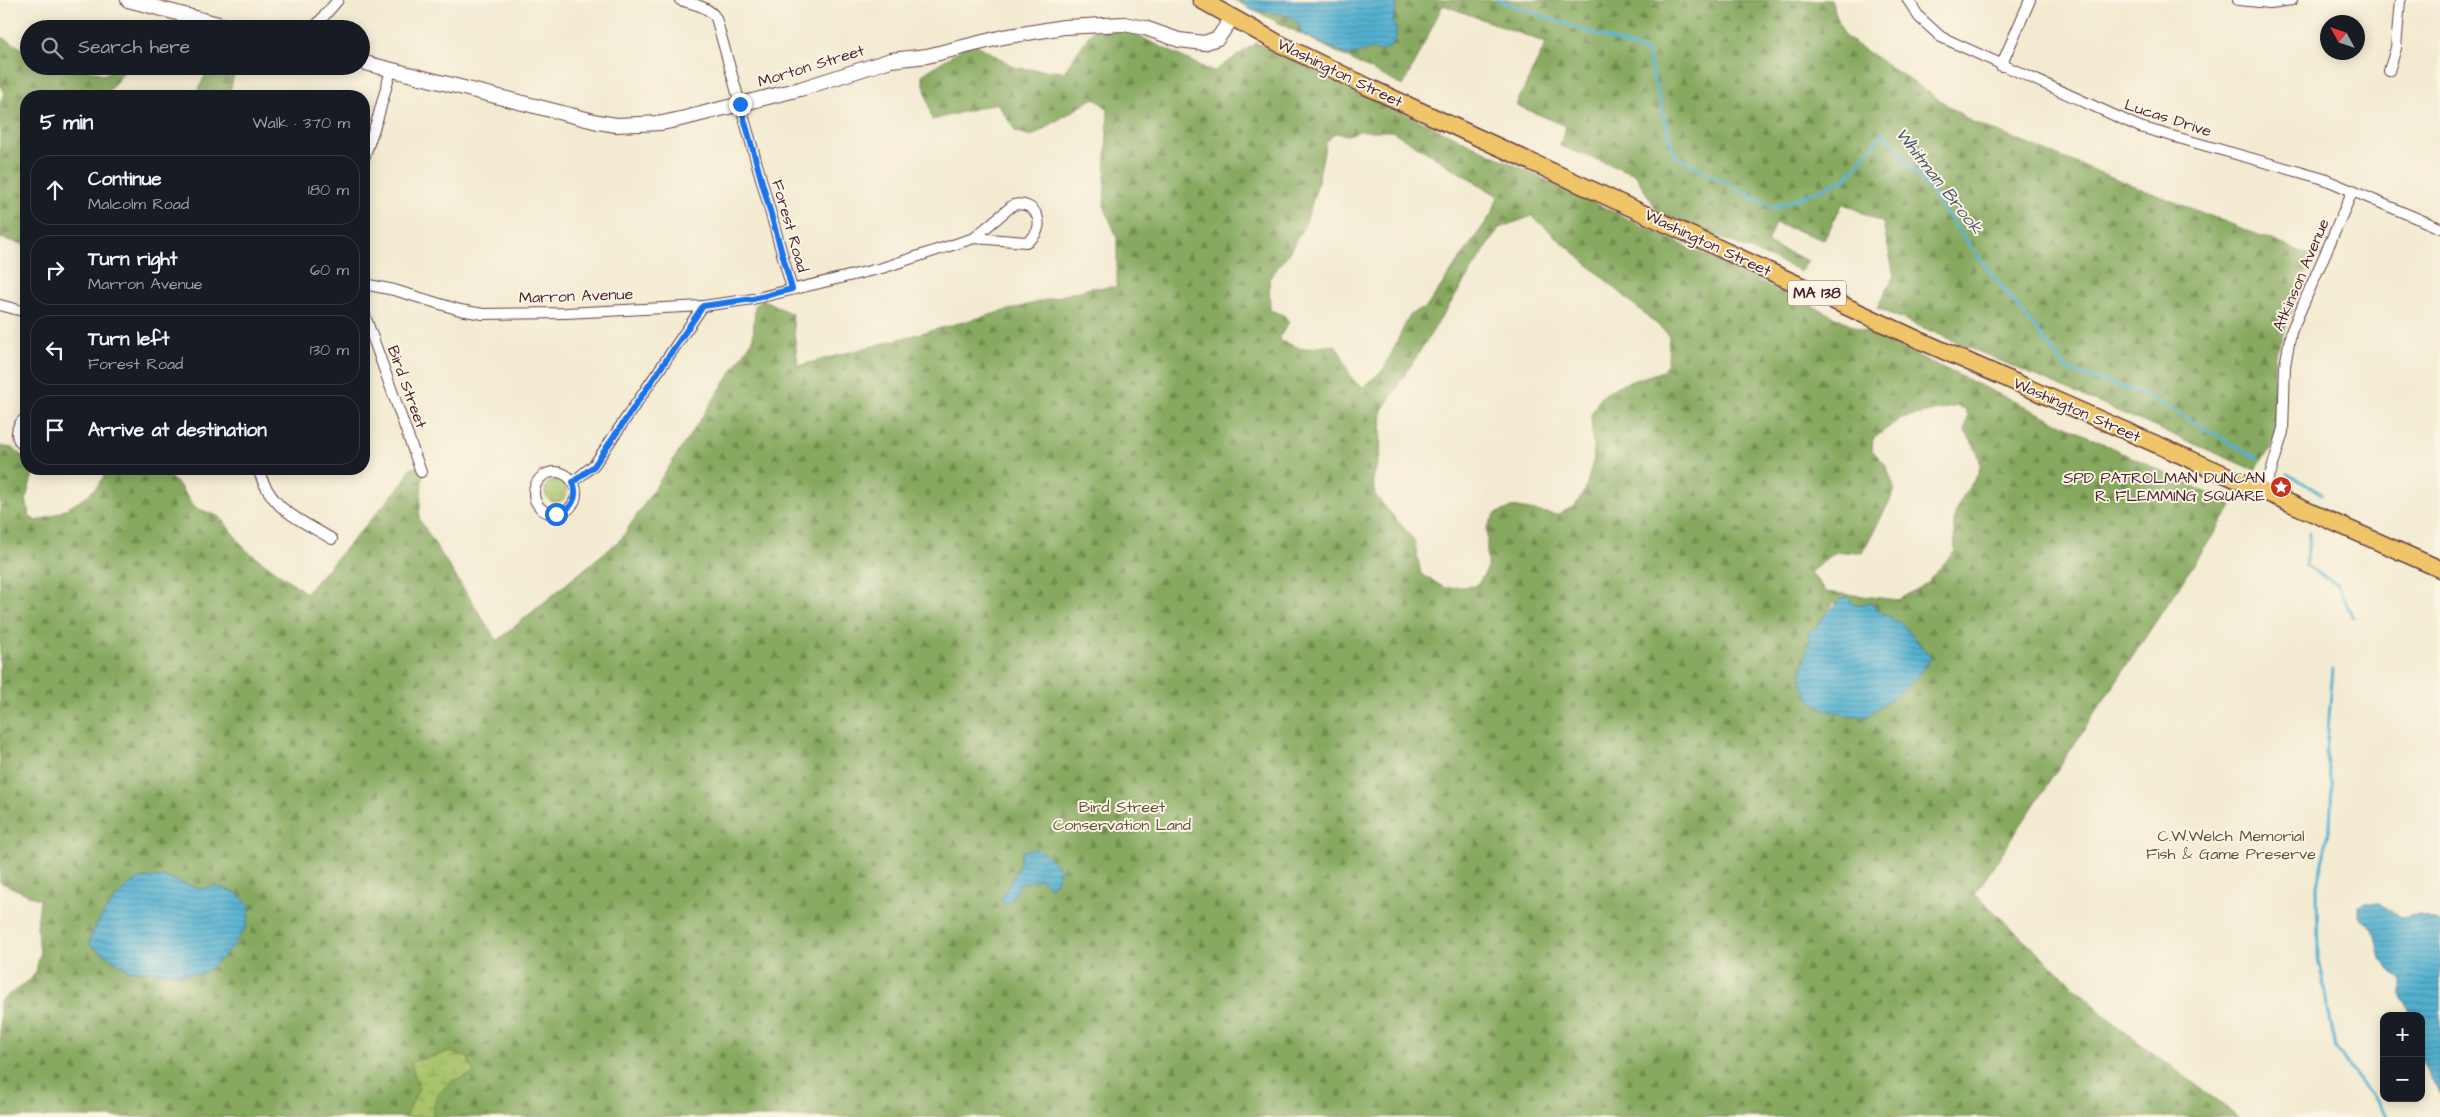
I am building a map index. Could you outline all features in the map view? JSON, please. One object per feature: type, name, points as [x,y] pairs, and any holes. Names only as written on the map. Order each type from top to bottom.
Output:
[{"type":"main road","name":"Washington Street","points":[[1201,0],[1328,68],[1919,340],[2440,569]]},
{"type":"street","points":[[128,0],[203,20]]},
{"type":"street","points":[[320,20],[338,0]]},
{"type":"street","points":[[680,0],[712,11],[713,0]]},
{"type":"street","name":"Lucas Drive","points":[[1908,0],[1919,17],[1940,37],[2140,127],[2318,177],[2353,190],[2440,228]]},
{"type":"street","points":[[2001,66],[2030,0]]},
{"type":"street","points":[[2238,0],[2270,3],[2292,0]]},
{"type":"street","points":[[2389,71],[2396,48],[2400,0]]},
{"type":"street","name":"Forest Road","points":[[712,11],[716,18],[792,289],[882,268],[974,238],[1013,205],[1028,206],[1038,218],[1038,231],[1033,238],[1026,242],[974,238]]},
{"type":"street","name":"Morton Street","points":[[370,64],[616,125],[662,123],[800,89],[890,60],[927,56],[967,44],[1035,31],[1080,25],[1124,24],[1145,28],[1179,40],[1204,43],[1218,38],[1232,18]]},
{"type":"street","points":[[370,140],[391,70]]},
{"type":"street","name":"Atkinson Avenue","points":[[2262,491],[2283,432],[2285,366],[2292,332],[2353,190]]},
{"type":"street","name":"Marron Avenue","points":[[370,285],[394,290],[460,310],[483,314],[566,313],[703,306],[753,299],[792,289]]},
{"type":"street","points":[[0,305],[20,310]]},
{"type":"street","points":[[573,482],[594,466],[703,306]]},
{"type":"street","name":"Bird Street","points":[[370,330],[421,472]]},
{"type":"street","points":[[20,424],[17,434],[20,442]]},
{"type":"street","points":[[557,472],[573,482],[576,495],[574,502],[563,512],[549,513],[538,505],[534,491],[539,479],[544,475],[557,472]]},
{"type":"street","points":[[260,475],[266,491],[274,501],[332,539]]},
{"type":"green space","points":[[1234,0],[1240,1],[1256,10],[1289,17],[1299,26],[1302,34],[1349,56],[1369,49],[1381,51],[1393,22],[1398,0],[1831,0],[1844,36],[1974,123],[2312,256],[2274,358],[2275,441],[2255,470],[1877,308],[1894,276],[1883,223],[1843,203],[1824,240],[1775,223],[1767,243],[1808,261],[1801,271],[1657,211],[1635,174],[1560,146],[1566,126],[1516,105],[1546,43],[1443,5],[1403,86]]},
{"type":"green space","name":"Bird Street Conservation Land","points":[[1126,30],[1213,72],[1256,43],[2233,505],[1975,894],[2117,1026],[2239,1117],[0,1117],[0,1001],[31,979],[36,971],[40,954],[37,927],[40,900],[0,882],[0,446],[12,448],[20,454],[20,475],[33,475],[26,498],[29,516],[36,521],[56,514],[78,502],[97,487],[104,475],[167,475],[179,485],[194,507],[220,517],[246,550],[306,593],[404,482],[410,469],[426,464],[422,481],[419,519],[497,641],[621,539],[753,340],[755,306],[762,299],[792,314],[798,366],[1091,288],[1117,287],[1117,237],[1104,206],[1108,109],[1094,98],[1032,136],[1016,132],[997,103],[932,120],[922,75],[972,42],[1016,68],[1064,72],[1092,31]],"holes":[[[1359,131],[1392,131],[1498,196],[1493,212],[1425,309],[1417,310],[1409,316],[1384,369],[1364,387],[1353,380],[1335,345],[1302,349],[1281,341],[1280,337],[1289,322],[1284,315],[1270,310],[1269,279],[1288,254],[1305,225],[1316,190],[1326,142],[1335,133],[1348,135]],[[1532,216],[1669,335],[1668,362],[1663,371],[1617,386],[1600,398],[1591,415],[1594,459],[1585,490],[1575,506],[1557,515],[1513,507],[1495,514],[1487,528],[1487,569],[1477,586],[1445,588],[1421,574],[1414,540],[1375,495],[1373,479],[1380,454],[1382,410],[1499,228]],[[1957,406],[1965,409],[1968,416],[1965,431],[1979,456],[1980,465],[1976,478],[1964,495],[1955,513],[1955,551],[1927,583],[1898,600],[1826,592],[1810,572],[1836,552],[1862,553],[1895,491],[1887,467],[1872,450],[1873,439],[1901,418]],[[1834,602],[1854,605],[1871,603],[1882,613],[1903,625],[1883,703],[1875,713],[1801,668],[1814,630]],[[165,877],[200,889],[216,886],[200,975],[129,970],[106,910],[131,885],[144,880]]]},
{"type":"green space","points":[[0,36],[20,47],[20,75],[121,75],[110,90],[20,90],[20,243],[0,238],[0,104],[4,94],[0,84]]},
{"type":"green space","points":[[206,75],[234,75],[230,90],[198,90]]},
{"type":"green space","points":[[556,480],[564,483],[567,491],[564,499],[556,502],[548,499],[545,491],[548,483]]},
{"type":"green space","points":[[451,1052],[468,1058],[474,1074],[451,1081],[436,1097],[432,1117],[405,1117],[419,1089],[411,1062]]},
{"type":"water","points":[[1238,0],[1398,0],[1393,21],[1396,30],[1395,40],[1385,50],[1368,50],[1349,56],[1302,34],[1299,26],[1289,17],[1256,10]]},
{"type":"water","points":[[1847,596],[1854,605],[1871,603],[1882,613],[1903,625],[1931,658],[1917,678],[1867,717],[1847,715],[1818,706],[1809,698],[1804,688],[1802,675],[1804,659],[1811,639],[1807,633],[1813,630],[1840,600]]},
{"type":"water","points":[[1036,849],[1048,856],[1060,868],[1056,881],[1050,887],[1041,879],[1020,884],[1010,902],[1003,904],[1001,899],[1020,864],[1022,851]]},
{"type":"water","points":[[165,877],[200,889],[215,886],[237,893],[251,907],[246,927],[233,946],[212,967],[200,975],[129,970],[89,944],[95,927],[123,891],[141,879]]},
{"type":"water","points":[[2364,903],[2379,903],[2400,917],[2420,915],[2440,922],[2440,1096],[2425,1068],[2425,1012],[2410,1012],[2401,995],[2401,980],[2380,959],[2373,928],[2359,917],[2359,906]]},
{"type":"waterway","name":"Whitman Brook","points":[[1497,0],[1647,52],[1674,155],[1774,208],[1846,179],[1884,131],[1994,277],[2069,371],[2146,395],[2257,458]]},
{"type":"waterway","name":"Whitman Brook","points":[[2288,474],[2322,494]]},
{"type":"waterway","name":"Whitman Brook","points":[[2310,533],[2306,566],[2338,585],[2353,618]]},
{"type":"waterway","name":"Whitman Brook","points":[[2333,669],[2326,753],[2332,783],[2330,827],[2317,885],[2318,958],[2336,1049],[2387,1117]]},
{"type":"place","name":"SPD PATROLMAN DUNCAN R. FLEMMING SQUARE","points":[[2281,487]]},
{"type":"route","points":[[556,514],[563,512],[574,502],[576,495],[573,482],[594,466],[674,345],[703,306],[753,299],[792,289],[740,104]]},
{"type":"park label","name":"C.W.Welch Memorial Fish & Game Preserve","points":[[2231,845]]}]
